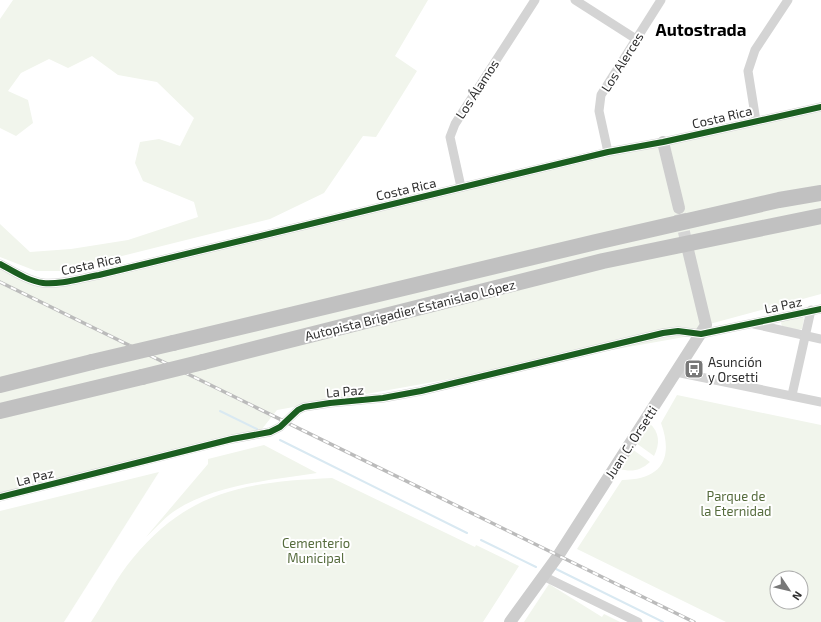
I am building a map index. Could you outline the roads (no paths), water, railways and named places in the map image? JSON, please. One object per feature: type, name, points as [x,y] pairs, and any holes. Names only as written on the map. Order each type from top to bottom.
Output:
[{"type":"highway","name":"Autopista Brigadier Estanislao López","points":[[0,385],[596,242],[779,200],[821,193]]},
{"type":"highway","name":"Autopista Brigadier Estanislao López","points":[[0,411],[203,362],[603,260],[821,216]]},
{"type":"street","name":"Los Álamos","points":[[461,187],[450,137],[455,124],[535,0]]},
{"type":"street","points":[[575,0],[636,40]]},
{"type":"street","name":"Los Alerces","points":[[608,152],[599,111],[601,94],[661,0]]},
{"type":"street","points":[[756,120],[748,71],[754,50],[788,0]]},
{"type":"street","name":"Costa Rica","points":[[0,264],[29,280],[43,283],[55,283],[99,274],[608,152],[663,142],[756,120],[821,107]]},
{"type":"street","points":[[663,142],[679,208]]},
{"type":"street","name":"Juan C. Orsetti","points":[[510,622],[558,556],[706,325],[688,250]]},
{"type":"street","name":"La Paz","points":[[0,497],[232,439],[270,432],[304,407],[383,398],[421,391],[664,333],[678,331],[701,334],[821,309]]},
{"type":"street","points":[[792,395],[811,310]]},
{"type":"street","points":[[750,324],[821,339]]},
{"type":"street","points":[[676,372],[821,402]]},
{"type":"street","points":[[543,576],[638,622]]},
{"type":"waterway","points":[[220,411],[257,429]]},
{"type":"waterway","points":[[280,440],[467,533]]},
{"type":"waterway","points":[[481,540],[536,567]]},
{"type":"waterway","points":[[556,569],[663,622]]},
{"type":"tunnel","points":[[680,214],[688,250]]},
{"type":"railway","points":[[0,282],[694,622]]},
{"type":"place","name":"Asunción y Orsetti","points":[[694,369]]},
{"type":"district","name":"Autostrada","points":[[701,30]]},
{"type":"park label","name":"Parque de la Eternidad","points":[[736,504]]},
{"type":"park label","name":"Cementerio Municipal","points":[[316,550]]}]
